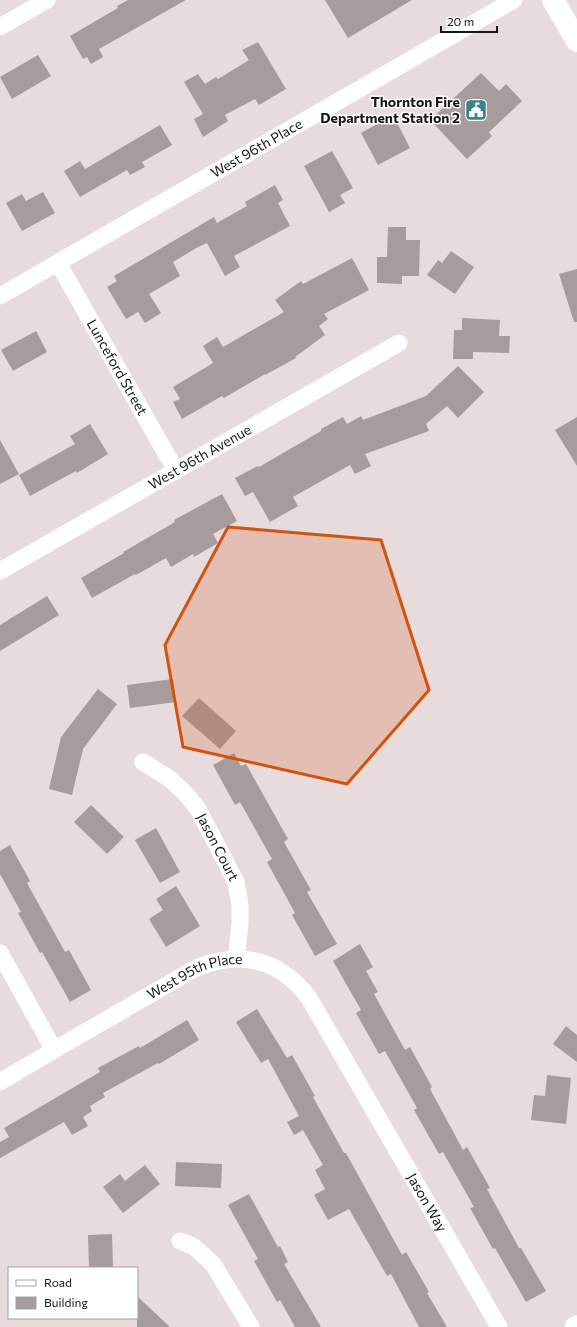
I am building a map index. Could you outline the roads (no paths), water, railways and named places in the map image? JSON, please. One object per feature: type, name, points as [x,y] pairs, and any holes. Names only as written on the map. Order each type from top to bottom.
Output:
[{"type":"main road","points":[[553,0],[577,41]]},
{"type":"street","points":[[0,27],[46,0]]},
{"type":"street","name":"West 96th Place","points":[[0,296],[514,0]]},
{"type":"street","name":"Lunceford Street","points":[[58,263],[176,471]]},
{"type":"street","name":"West 96th Avenue","points":[[0,571],[399,343]]},
{"type":"street","name":"Jason Court","points":[[143,762],[170,779],[185,793],[198,809],[236,882],[240,905],[240,924],[236,959]]},
{"type":"street","points":[[0,953],[54,1050]]},
{"type":"street","name":"West 95th Place","points":[[0,1082],[196,968],[225,959],[258,962],[272,966],[280,970],[299,986],[309,998],[355,1078]]},
{"type":"street","name":"Jason Way","points":[[355,1078],[499,1327]]},
{"type":"street","points":[[180,1241],[193,1246],[213,1264],[252,1327]]},
{"type":"place","name":"Thornton Fire Department Station 2","points":[[476,110]]}]
